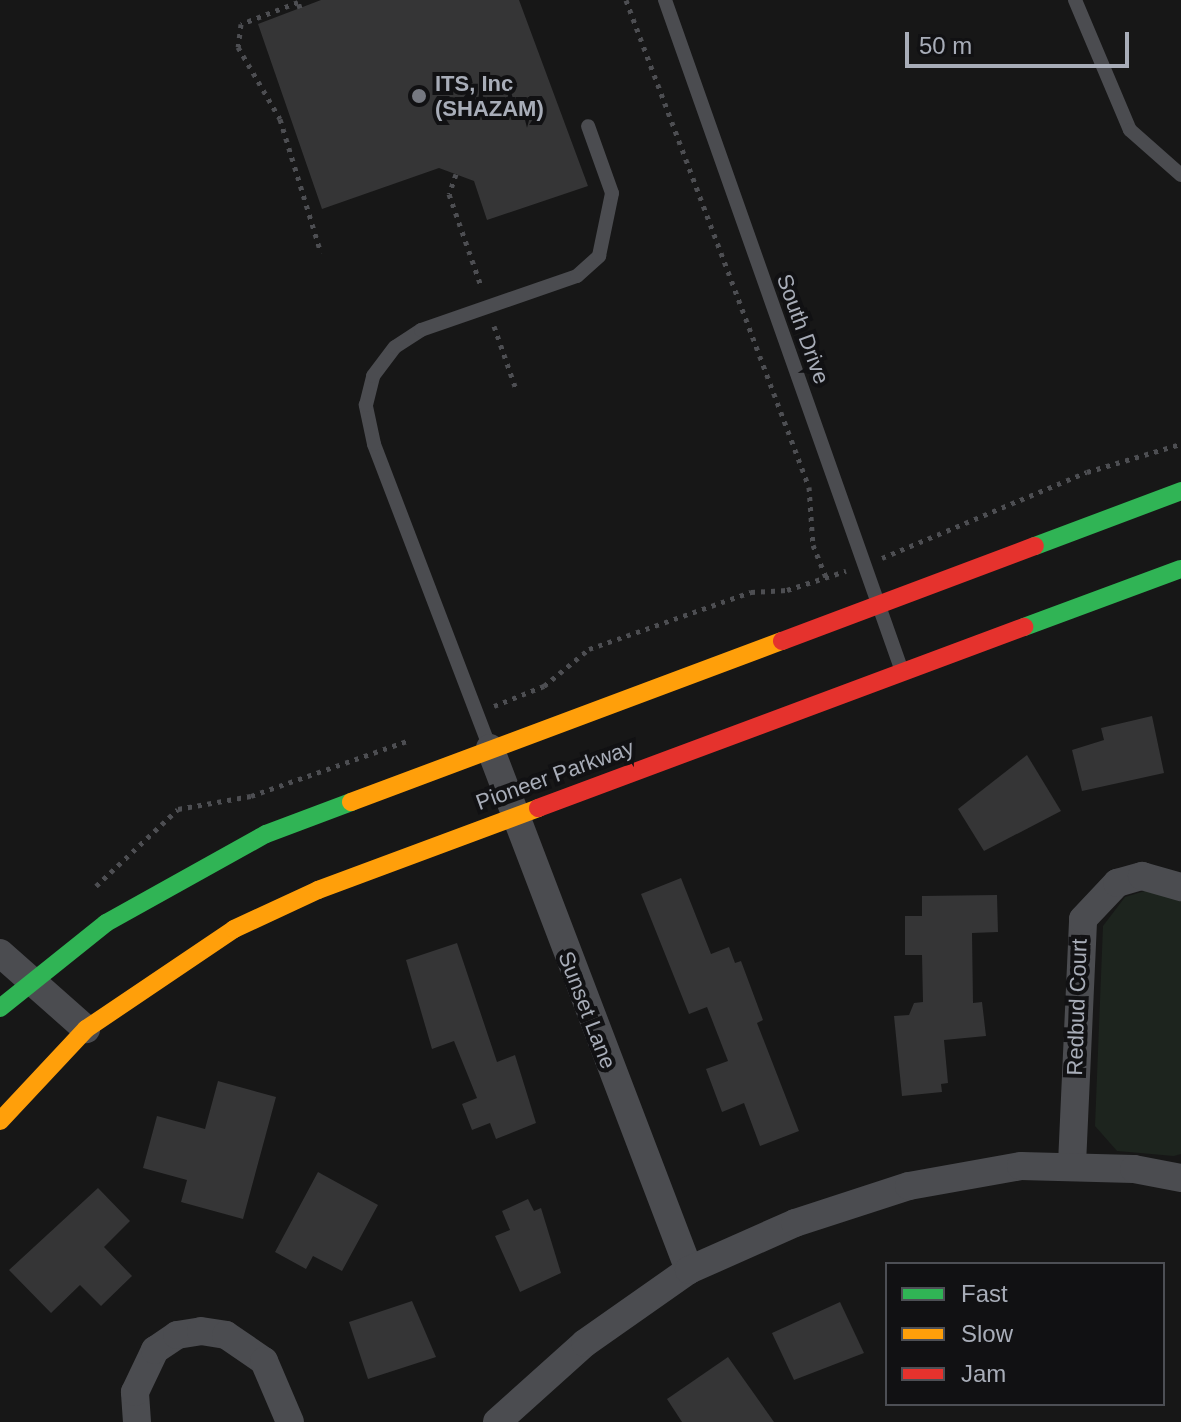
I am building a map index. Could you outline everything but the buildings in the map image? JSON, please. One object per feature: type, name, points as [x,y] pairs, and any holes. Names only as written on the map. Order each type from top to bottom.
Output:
[{"type":"street","points":[[0,1008],[106,923],[213,859],[490,748],[1181,491]]},
{"type":"street","name":"Pioneer Parkway","points":[[0,1121],[86,1029],[234,929],[318,890],[1181,569]]},
{"type":"street","name":"Sunset Lane","points":[[490,748],[517,815],[572,976],[689,1270]]},
{"type":"street","name":"Redbud Court","points":[[1072,1164],[1083,919],[1117,883],[1142,876],[1181,887]]},
{"type":"street","points":[[0,953],[28,983],[86,1029]]},
{"type":"street","points":[[497,1422],[585,1343],[689,1270],[795,1223],[909,1186],[978,1171],[1072,1164],[1181,1178]]},
{"type":"street","points":[[137,1422],[135,1392],[155,1350],[177,1335],[201,1331],[226,1335],[264,1361],[290,1422]]},
{"type":"lane","name":"South Drive","points":[[665,0],[902,672]]},
{"type":"lane","points":[[1075,0],[1130,130],[1181,175]]},
{"type":"lane","points":[[490,748],[374,444],[366,405],[373,376],[395,347],[421,330],[577,276],[599,256],[612,193],[588,126]]},
{"type":"path","points":[[626,0],[809,487],[813,545],[826,578]]},
{"type":"path","points":[[300,8],[298,2],[241,24],[238,47],[280,119],[321,253]]},
{"type":"path","points":[[456,174],[449,194],[516,389]]},
{"type":"path","points":[[477,713],[544,686],[589,649],[751,592],[787,590],[826,578],[1087,472],[1181,444]]},
{"type":"path","points":[[91,891],[178,809],[251,796],[419,738]]},
{"type":"shaded area","points":[[1148,890],[1181,900],[1181,1154],[1174,1156],[1117,1151],[1095,1126],[1103,926],[1125,897]]},
{"type":"traffic: fast","points":[[1035,546],[1181,491]]},
{"type":"traffic: fast","points":[[1024,627],[1181,569]]},
{"type":"traffic: fast","points":[[0,1008],[106,923],[266,834],[351,802]]},
{"type":"traffic: slow","points":[[351,802],[782,641]]},
{"type":"traffic: slow","points":[[0,1121],[86,1029],[234,929],[318,890],[538,808]]},
{"type":"traffic: jam","points":[[782,641],[1035,546]]},
{"type":"traffic: jam","points":[[538,808],[1024,627]]},
{"type":"place","name":"ITS, Inc (SHAZAM)","points":[[419,96]]}]
